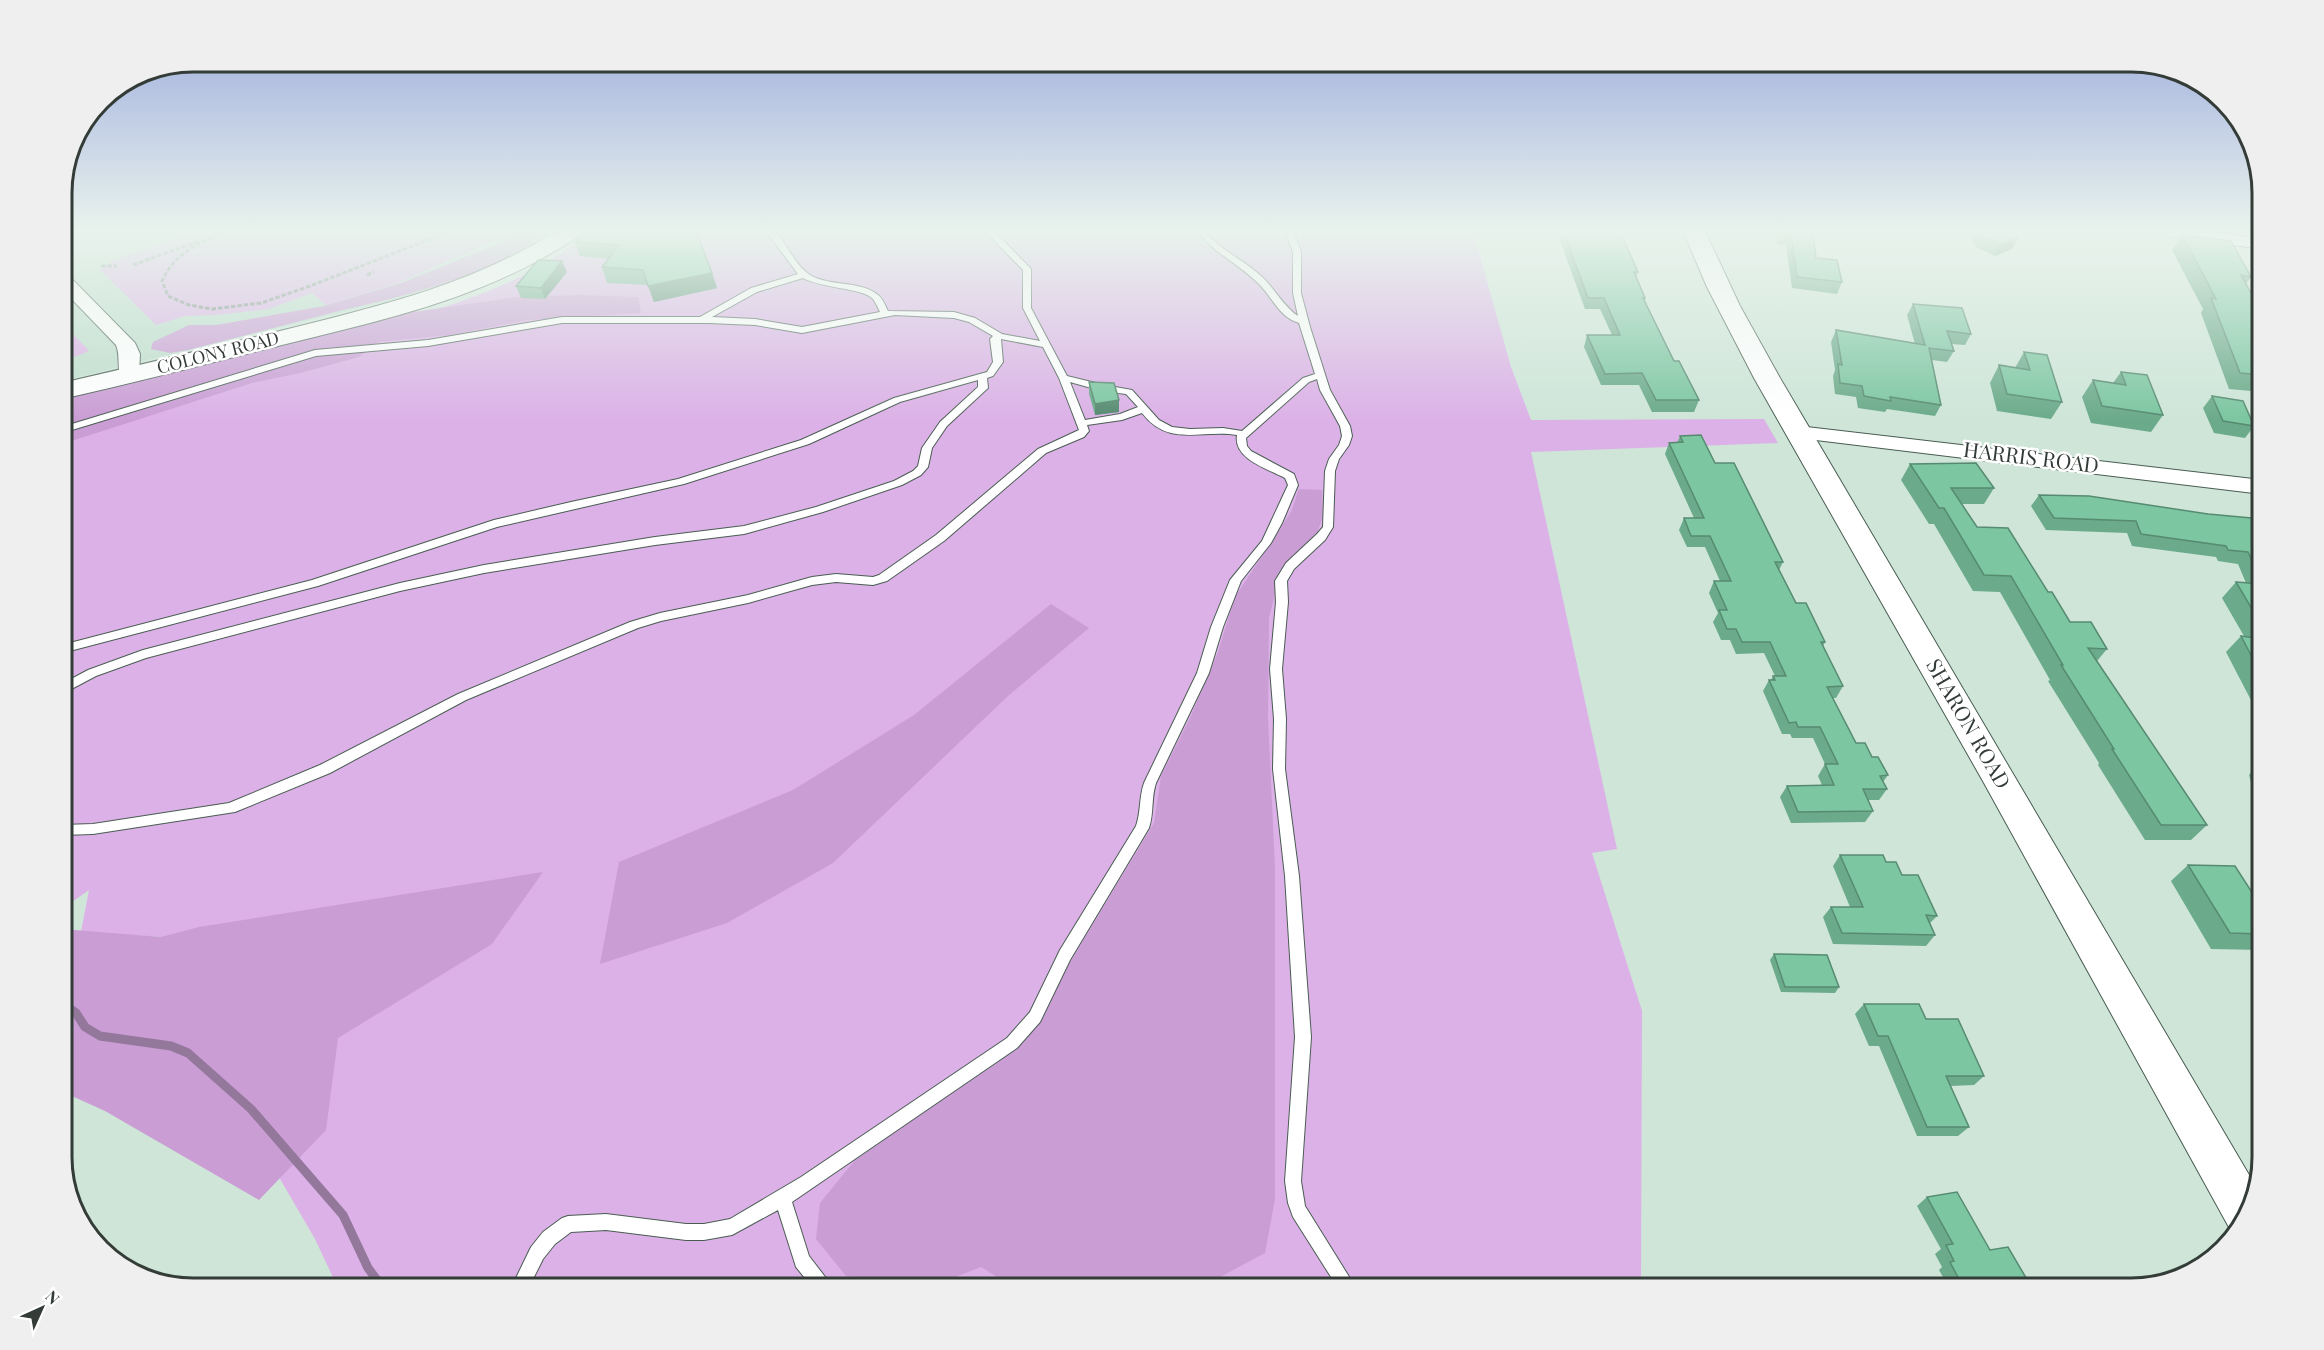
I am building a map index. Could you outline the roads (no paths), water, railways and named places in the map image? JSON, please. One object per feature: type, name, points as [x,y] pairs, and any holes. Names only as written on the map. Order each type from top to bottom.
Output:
[{"type":"street","points":[[77,294],[125,343],[130,354],[129,375]]},
{"type":"street","name":"COLONY ROAD","points":[[72,389],[387,312],[446,294]]},
{"type":"street","name":"SHARON ROAD","points":[[1722,294],[1798,432],[2242,1206]]},
{"type":"street","name":"HARRIS ROAD","points":[[1798,432],[2252,486]]},
{"type":"lane","points":[[703,320],[748,294]]},
{"type":"lane","points":[[871,294],[877,298],[885,313]]},
{"type":"lane","points":[[72,830],[93,829],[238,806],[308,777],[488,685],[649,620],[736,602],[812,580],[836,578],[873,581],[883,578],[940,538],[1042,451],[1082,434],[1082,423],[1064,378],[1026,303],[1026,294]]},
{"type":"lane","points":[[1272,294],[1294,318],[1304,321]]},
{"type":"lane","points":[[1297,294],[1329,401],[1345,426],[1347,436],[1330,471],[1328,527],[1321,537],[1290,566],[1281,581],[1282,602],[1276,678],[1280,718],[1279,769],[1292,876],[1303,1027],[1301,1086],[1293,1162],[1294,1193],[1299,1211],[1342,1278]]},
{"type":"lane","points":[[734,302],[744,322]]},
{"type":"lane","points":[[72,427],[293,359],[336,350],[420,344],[562,320],[625,322],[703,320],[806,329],[885,313],[954,315],[972,320],[999,336],[1047,345]]},
{"type":"lane","points":[[72,646],[314,583],[494,524],[680,482],[804,442],[897,400],[992,372],[997,367],[999,357],[995,339],[999,336]]},
{"type":"lane","points":[[525,1278],[537,1253],[549,1238],[568,1224],[606,1222],[686,1232],[718,1231],[742,1222],[783,1199],[998,1054],[1019,1037],[1035,1017],[1071,946],[1142,828],[1146,817],[1148,788],[1203,673],[1217,627],[1236,580],[1269,538],[1291,489],[1292,482],[1287,473],[1244,450],[1240,440],[1306,380],[1320,375]]},
{"type":"lane","points":[[72,685],[92,674],[143,654],[400,587],[484,569],[655,541],[744,530],[819,510],[898,483],[918,473],[923,467],[927,447],[943,424],[983,388],[982,376]]},
{"type":"lane","points":[[1064,378],[1129,392],[1157,424],[1168,429],[1229,430],[1244,434]]},
{"type":"lane","points":[[1082,423],[1122,417],[1143,409]]},
{"type":"lane","points":[[783,1199],[802,1261],[815,1278]]},
{"type":"waterway","points":[[72,1010],[85,1027],[100,1036],[171,1046],[188,1053],[251,1109],[343,1215],[368,1268],[376,1278]]}]
